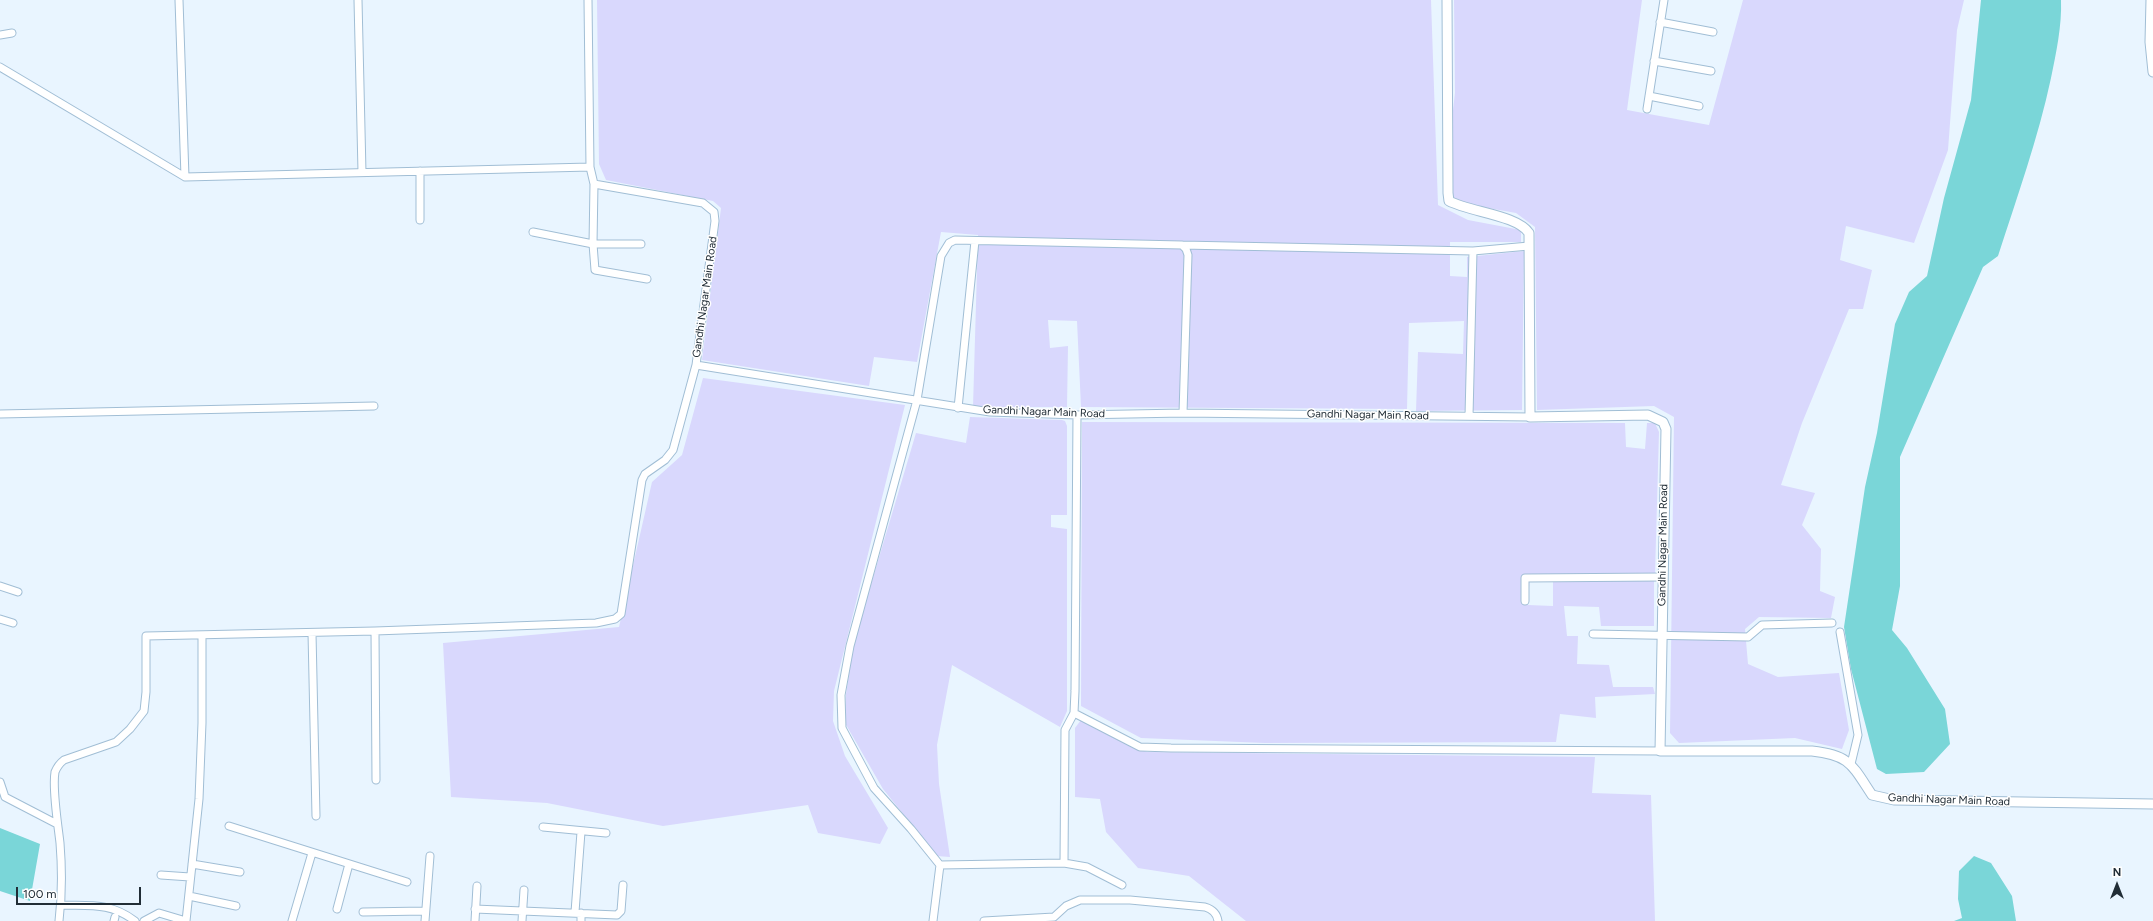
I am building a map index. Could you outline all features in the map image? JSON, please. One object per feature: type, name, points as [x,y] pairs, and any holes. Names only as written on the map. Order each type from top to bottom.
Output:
[{"type":"street","points":[[179,0],[185,177]]},
{"type":"street","points":[[358,0],[362,172]]},
{"type":"street","points":[[588,0],[590,167],[594,184],[593,244],[595,270],[647,279]]},
{"type":"street","points":[[1447,0],[1449,201],[1461,207],[1516,222],[1525,226],[1529,233],[1530,417]]},
{"type":"street","points":[[1647,109],[1664,0]]},
{"type":"street","points":[[2151,0],[2150,42],[2153,72]]},
{"type":"street","points":[[1660,22],[1713,32]]},
{"type":"street","points":[[0,35],[12,33]]},
{"type":"street","points":[[1654,61],[1711,71]]},
{"type":"street","points":[[0,67],[185,177],[590,167]]},
{"type":"street","points":[[1648,96],[1699,106]]},
{"type":"street","points":[[420,171],[420,220]]},
{"type":"street","name":"Gandhi Nagar Main Road","points":[[594,184],[703,203],[714,212],[716,221],[696,366],[990,412],[1077,415],[1183,413],[1530,417],[1648,415],[1662,422],[1666,429],[1662,577],[1660,750],[1812,751],[1833,753],[1851,764],[1872,795],[1894,800],[2153,804]]},
{"type":"street","points":[[533,232],[593,244],[641,244]]},
{"type":"street","points":[[933,921],[940,865],[911,829],[874,788],[842,728],[841,695],[850,646],[917,400],[941,256],[949,243],[955,240],[1473,251],[1529,246]]},
{"type":"street","points":[[958,408],[975,241]]},
{"type":"street","points":[[1182,245],[1186,249],[1188,255],[1183,413]]},
{"type":"street","points":[[1469,416],[1473,251]]},
{"type":"street","points":[[59,921],[61,905],[60,845],[56,824],[55,773],[59,764],[64,760],[116,742],[130,729],[144,711],[146,692],[146,636],[312,633],[596,623],[615,619],[621,614],[642,480],[645,474],[665,460],[673,450],[696,366]]},
{"type":"street","points":[[0,414],[374,406]]},
{"type":"street","points":[[1064,862],[1065,730],[1074,713],[1077,415]]},
{"type":"street","points":[[1525,601],[1525,578],[1662,577]]},
{"type":"street","points":[[0,586],[18,592]]},
{"type":"street","points":[[0,619],[14,623]]},
{"type":"street","points":[[1593,634],[1748,637],[1762,625],[1832,623]]},
{"type":"street","points":[[375,631],[376,780]]},
{"type":"street","points":[[1840,632],[1858,735],[1851,764]]},
{"type":"street","points":[[312,633],[316,816]]},
{"type":"street","points":[[144,921],[159,913],[186,921],[199,798],[202,636]]},
{"type":"street","points":[[1074,713],[1140,747],[1660,750]]},
{"type":"street","points":[[0,782],[4,797],[56,824]]},
{"type":"street","points":[[229,826],[407,882]]},
{"type":"street","points":[[543,827],[581,832],[606,833]]},
{"type":"street","points":[[581,832],[578,912],[581,921]]},
{"type":"street","points":[[292,921],[312,853]]},
{"type":"street","points":[[425,921],[430,856]]},
{"type":"street","points":[[940,865],[1064,862],[1087,867],[1122,885]]},
{"type":"street","points":[[192,864],[240,872]]},
{"type":"street","points":[[337,909],[349,864]]},
{"type":"street","points":[[161,875],[190,877]]},
{"type":"street","points":[[476,909],[578,912],[617,915],[621,911],[623,885]]},
{"type":"street","points":[[475,921],[477,886]]},
{"type":"street","points":[[522,921],[524,890]]},
{"type":"street","points":[[189,896],[236,906]]},
{"type":"street","points":[[984,921],[1054,917],[1066,906],[1080,900],[1130,900],[1205,907],[1217,916],[1218,921]]},
{"type":"street","points":[[61,905],[104,907],[123,912],[135,921]]},
{"type":"street","points":[[363,912],[426,911]]},
{"type":"shaded area","points":[[597,0],[1431,0],[1438,205],[1468,220],[1521,230],[1521,242],[1450,242],[1450,276],[1467,277],[1467,257],[1524,251],[1522,410],[1416,411],[1418,352],[1463,354],[1464,321],[1409,323],[1407,409],[1081,407],[1077,321],[1048,320],[1050,348],[1068,346],[1067,407],[973,407],[978,235],[941,232],[917,362],[874,357],[869,386],[702,360],[721,208],[713,201],[606,180],[599,164]]},
{"type":"shaded area","points":[[1454,0],[1642,0],[1627,110],[1709,125],[1743,0],[1964,0],[1957,30],[1948,150],[1914,243],[1846,226],[1840,260],[1872,270],[1863,309],[1849,309],[1802,423],[1781,485],[1815,493],[1802,525],[1821,549],[1820,591],[1835,597],[1831,618],[1759,617],[1745,629],[1748,664],[1778,677],[1839,673],[1849,730],[1842,749],[1795,738],[1679,743],[1670,733],[1674,417],[1654,406],[1537,410],[1535,227],[1516,213],[1460,203],[1452,196],[1451,127],[1455,93]]},
{"type":"shaded area","points":[[1981,0],[2061,0],[2060,30],[2051,78],[2040,123],[1998,256],[1983,267],[1900,457],[1900,586],[1892,630],[1907,648],[1945,709],[1950,744],[1924,772],[1886,774],[1877,769],[1851,669],[1844,627],[1865,487],[1877,433],[1895,324],[1909,292],[1927,276],[1944,198],[1971,100]]},
{"type":"shaded area","points":[[703,378],[905,405],[834,691],[833,721],[845,756],[888,828],[880,844],[818,833],[808,805],[663,826],[547,803],[451,797],[443,643],[619,627],[652,482],[682,455]]},
{"type":"shaded area","points":[[970,417],[1062,420],[1065,421],[1067,426],[1067,515],[1051,515],[1051,527],[1067,529],[1067,711],[1060,727],[952,665],[937,745],[939,784],[950,857],[937,856],[883,789],[845,723],[846,694],[853,645],[916,433],[966,443]]},
{"type":"shaded area","points":[[1082,422],[1625,423],[1626,447],[1645,449],[1647,423],[1655,423],[1659,432],[1655,574],[1530,574],[1528,605],[1553,606],[1553,580],[1654,581],[1654,626],[1601,626],[1599,607],[1564,606],[1567,636],[1578,636],[1577,664],[1609,665],[1613,687],[1653,687],[1655,694],[1595,697],[1596,718],[1560,714],[1556,742],[1265,743],[1141,738],[1081,706]]},
{"type":"shaded area","points":[[1081,720],[1147,752],[1595,757],[1592,793],[1651,795],[1655,921],[1246,921],[1189,876],[1138,868],[1106,832],[1100,799],[1075,797],[1075,728]]},
{"type":"shaded area","points":[[0,828],[40,844],[30,901],[0,891]]},
{"type":"shaded area","points":[[1974,856],[1991,863],[2012,896],[2016,921],[1954,921],[1962,918],[1958,899],[1959,871]]}]
